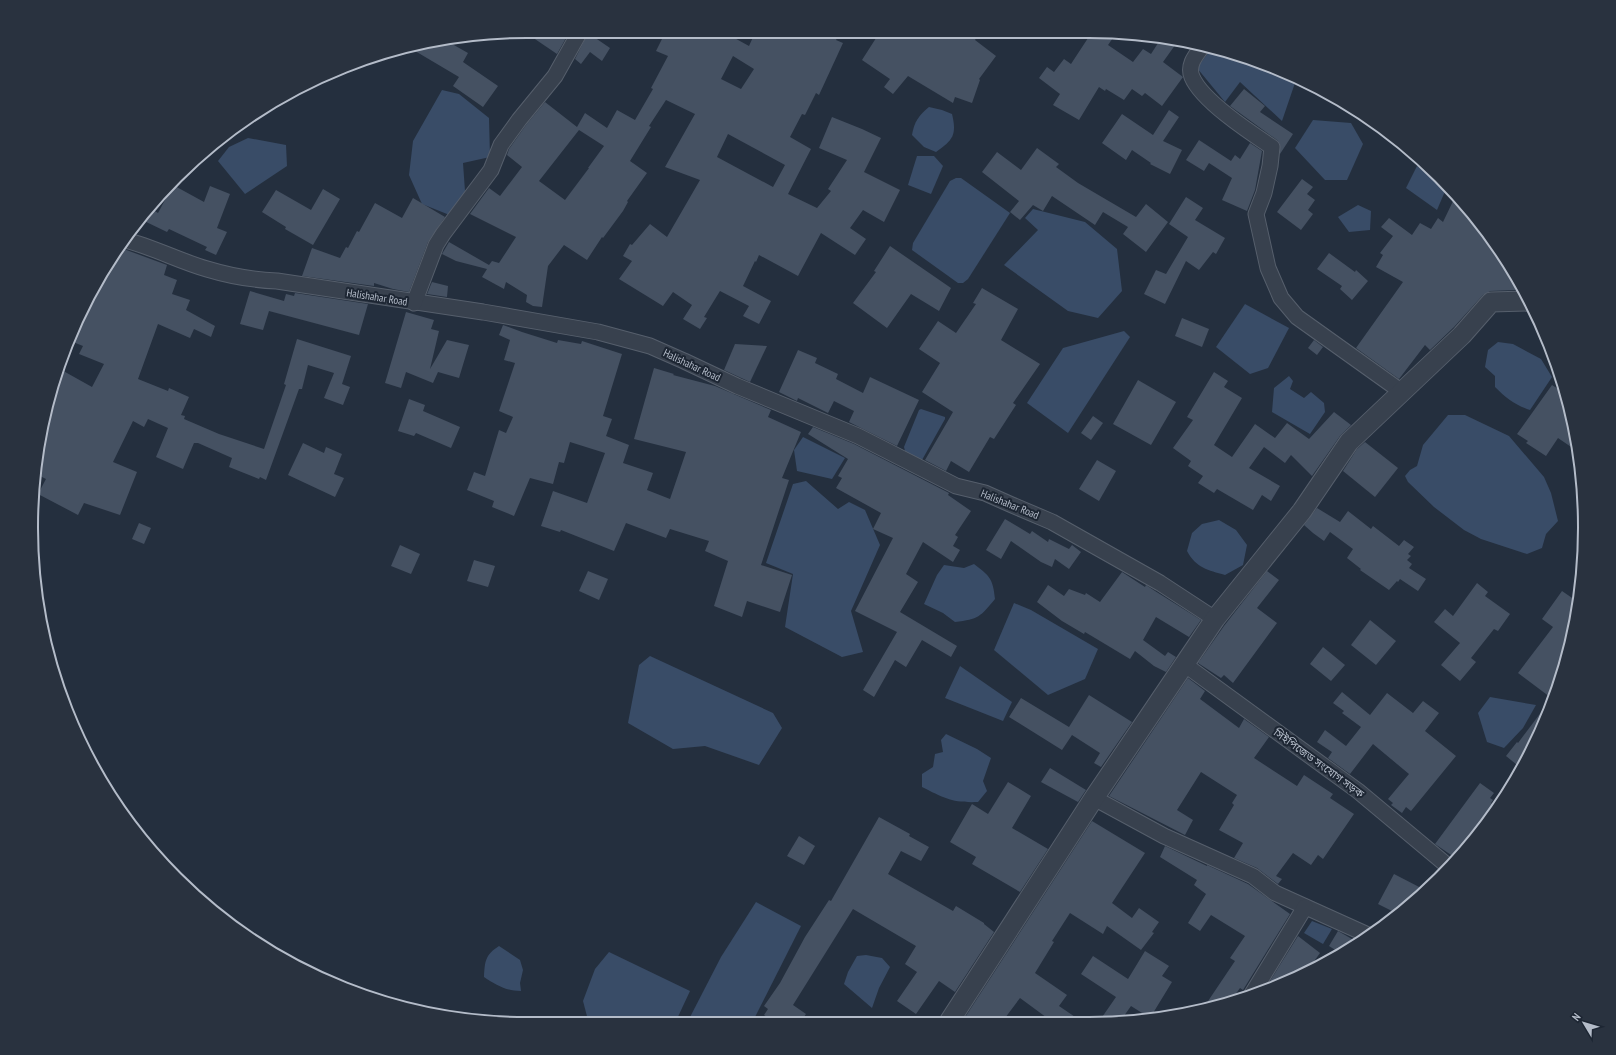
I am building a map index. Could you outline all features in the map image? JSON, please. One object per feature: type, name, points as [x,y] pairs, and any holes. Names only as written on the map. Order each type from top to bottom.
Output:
[{"type":"street","points":[[414,303],[436,245],[491,170],[500,145],[555,76],[576,38]]},
{"type":"street","points":[[1199,51],[1191,62],[1191,76],[1203,93],[1220,108],[1272,147],[1270,166],[1264,193],[1256,214],[1268,268],[1281,298],[1297,317],[1402,392]]},
{"type":"street","name":"Halishahar Road","points":[[131,241],[145,245],[206,269],[258,280],[277,281],[414,303],[475,311],[598,332],[650,346],[684,360],[737,386],[858,436],[956,486],[985,493],[1052,522],[1160,583],[1215,619]]},
{"type":"street","points":[[951,1017],[1094,798],[1215,619],[1302,511],[1349,442],[1462,335],[1491,302],[1522,301]]},
{"type":"street","name":"সিইপিজেড সংযোগ সড়ক","points":[[1184,664],[1358,791],[1445,863]]},
{"type":"street","points":[[1094,798],[1164,836],[1253,876],[1275,893],[1363,933]]},
{"type":"street","points":[[1256,987],[1304,907]]},
{"type":"water","points":[[1208,53],[1246,64],[1295,83],[1282,121],[1240,82],[1225,102],[1197,68]]},
{"type":"water","points":[[442,90],[459,94],[489,118],[490,157],[463,163],[465,191],[452,216],[422,204],[409,175],[413,141]]},
{"type":"water","points":[[929,107],[952,114],[954,132],[950,140],[936,152],[924,147],[912,135],[914,126],[918,119]]},
{"type":"water","points":[[1313,120],[1351,123],[1363,144],[1347,180],[1325,180],[1295,148]]},
{"type":"water","points":[[248,138],[286,145],[287,166],[245,194],[218,161],[229,147]]},
{"type":"water","points":[[917,156],[934,156],[943,166],[931,194],[908,185]]},
{"type":"water","points":[[1417,166],[1435,181],[1445,192],[1437,210],[1406,188]]},
{"type":"water","points":[[956,178],[961,178],[1010,213],[968,279],[963,283],[958,283],[912,250],[913,243],[950,181]]},
{"type":"water","points":[[1358,205],[1371,211],[1370,230],[1349,232],[1338,217]]},
{"type":"water","points":[[1033,209],[1085,222],[1117,249],[1122,291],[1098,318],[1068,311],[1004,265],[1038,230],[1025,218]]},
{"type":"water","points":[[1245,304],[1289,328],[1268,368],[1250,374],[1216,347]]},
{"type":"water","points":[[1124,331],[1130,337],[1068,433],[1027,403],[1063,348]]},
{"type":"water","points":[[1498,342],[1513,344],[1541,359],[1552,377],[1530,410],[1515,403],[1499,391],[1495,387],[1495,376],[1485,367],[1488,350]]},
{"type":"water","points":[[1289,376],[1293,381],[1290,389],[1304,398],[1311,392],[1324,403],[1325,412],[1310,434],[1272,412],[1274,388]]},
{"type":"water","points":[[921,409],[945,417],[945,419],[922,460],[919,461],[905,451],[904,447],[919,410]]},
{"type":"water","points":[[1448,415],[1465,415],[1509,436],[1544,477],[1551,493],[1558,521],[1546,534],[1542,548],[1527,554],[1481,539],[1464,530],[1434,507],[1408,482],[1405,476],[1410,470],[1417,466],[1423,445]]},
{"type":"water","points":[[803,437],[845,458],[832,479],[797,471],[794,450]]},
{"type":"water","points":[[806,481],[838,509],[849,502],[865,510],[880,545],[851,611],[863,652],[842,657],[785,627],[793,574],[766,563],[793,484]]},
{"type":"water","points":[[1219,520],[1236,530],[1247,545],[1243,565],[1225,575],[1208,570],[1198,565],[1187,551],[1192,533],[1202,524]]},
{"type":"water","points":[[974,564],[990,578],[992,582],[995,599],[986,610],[969,620],[955,622],[943,613],[924,604],[937,575],[944,565],[964,568]]},
{"type":"water","points":[[1014,603],[1031,610],[1098,649],[1085,679],[1048,695],[994,650]]},
{"type":"water","points":[[650,656],[773,713],[782,728],[759,765],[705,746],[673,749],[628,723],[639,665]]},
{"type":"water","points":[[960,666],[1012,702],[1003,721],[945,698]]},
{"type":"water","points":[[1490,697],[1536,705],[1523,728],[1504,748],[1487,742],[1478,713]]},
{"type":"water","points":[[946,734],[977,749],[991,758],[983,781],[987,791],[978,802],[955,801],[922,787],[922,774],[933,767],[935,754],[943,752],[941,740]]},
{"type":"water","points":[[756,902],[801,926],[755,1017],[690,1017],[721,957]]},
{"type":"water","points":[[1312,921],[1332,929],[1323,944],[1304,933]]},
{"type":"water","points":[[499,946],[520,960],[523,970],[520,983],[521,991],[501,987],[484,977],[488,956]]},
{"type":"water","points":[[609,952],[690,991],[678,1017],[587,1017],[583,1001],[595,969]]},
{"type":"water","points":[[866,955],[882,958],[890,967],[879,988],[872,1008],[844,984],[848,972],[857,956]]},
{"type":"building","points":[[533,38],[566,38],[557,54]]},
{"type":"building","points":[[586,38],[595,38],[610,48],[602,61],[590,52],[581,64],[575,59]]},
{"type":"building","points":[[662,38],[734,38],[749,46],[753,38],[837,38],[836,40],[843,43],[819,95],[816,93],[805,115],[802,114],[790,137],[811,149],[788,194],[817,208],[831,191],[828,189],[847,160],[819,148],[832,117],[881,138],[864,172],[900,190],[884,222],[863,210],[850,228],[866,239],[855,255],[821,233],[798,276],[759,255],[743,286],[771,301],[759,324],[743,316],[749,306],[720,291],[704,317],[707,318],[700,329],[683,319],[692,305],[673,292],[663,306],[619,279],[632,261],[623,256],[630,244],[632,245],[650,224],[667,237],[700,180],[665,167],[695,114],[666,100],[649,126],[651,127],[630,161],[647,173],[627,201],[628,202],[623,211],[603,238],[602,237],[587,260],[564,245],[548,266],[542,307],[533,306],[526,302],[527,295],[506,282],[504,289],[482,277],[487,269],[456,261],[442,254],[449,242],[489,265],[492,261],[499,263],[516,237],[470,214],[489,188],[500,196],[522,167],[507,155],[509,149],[545,102],[577,127],[585,113],[607,128],[617,110],[635,120],[653,89],[651,88],[668,56],[656,51]],"holes":[[[733,56],[754,69],[741,89],[721,79]],[[579,130],[604,146],[565,200],[539,181]],[[728,134],[785,165],[773,187],[717,157]]]},
{"type":"building","points":[[876,38],[976,38],[975,40],[996,56],[979,79],[980,80],[972,103],[955,97],[953,103],[908,76],[893,94],[884,87],[890,79],[862,60]]},
{"type":"building","points":[[1088,38],[1112,39],[1108,45],[1133,62],[1143,49],[1151,54],[1158,43],[1175,46],[1163,62],[1183,77],[1162,106],[1145,93],[1142,96],[1132,89],[1124,100],[1106,89],[1105,91],[1099,87],[1079,120],[1053,105],[1060,94],[1039,78],[1047,67],[1054,72],[1064,59],[1071,64]]},
{"type":"building","points":[[452,44],[468,53],[463,62],[498,86],[483,107],[453,86],[459,77],[416,51]]},
{"type":"building","points":[[1244,89],[1265,106],[1260,112],[1293,134],[1280,154],[1280,144],[1277,140],[1230,106]]},
{"type":"building","points":[[1169,110],[1179,117],[1163,141],[1182,150],[1170,174],[1150,164],[1151,163],[1132,150],[1126,160],[1102,143],[1122,114],[1153,135]]},
{"type":"building","points":[[1199,140],[1231,161],[1235,155],[1240,159],[1250,143],[1262,151],[1255,190],[1247,211],[1222,200],[1232,178],[1209,163],[1204,171],[1186,160]]},
{"type":"building","points":[[1037,148],[1059,164],[1056,167],[1078,183],[1136,217],[1146,204],[1168,222],[1146,252],[1123,234],[1128,227],[1103,212],[1095,225],[1052,196],[1043,211],[1033,205],[1020,220],[1010,212],[1019,201],[982,172],[997,152],[1021,170]]},
{"type":"building","points":[[1302,179],[1313,187],[1307,194],[1315,200],[1308,210],[1313,214],[1301,230],[1277,212]]},
{"type":"building","points":[[210,186],[230,194],[217,228],[227,232],[216,255],[205,250],[207,247],[169,229],[167,232],[146,222],[154,211],[158,213],[167,196],[176,187],[204,202]]},
{"type":"building","points":[[323,189],[340,199],[313,245],[285,229],[286,227],[262,212],[276,190],[311,210]]},
{"type":"building","points":[[1186,197],[1203,208],[1195,220],[1225,238],[1216,254],[1213,252],[1199,270],[1186,261],[1165,304],[1144,294],[1156,270],[1166,274],[1188,237],[1169,224]]},
{"type":"building","points":[[413,198],[445,217],[428,242],[409,292],[374,283],[374,286],[302,276],[312,248],[340,258],[346,247],[348,248],[357,231],[359,232],[375,203],[402,218]]},
{"type":"building","points":[[1453,201],[1496,256],[1515,290],[1490,291],[1483,295],[1454,327],[1430,350],[1425,345],[1399,379],[1356,348],[1403,282],[1376,267],[1383,255],[1380,253],[1393,236],[1381,227],[1389,218],[1412,235],[1420,223],[1431,229],[1438,218],[1443,222]]},
{"type":"building","points":[[890,246],[951,288],[939,311],[911,294],[887,328],[853,303],[876,272],[874,271]]},
{"type":"building","points":[[125,249],[167,265],[164,275],[177,280],[172,294],[190,300],[186,310],[215,326],[211,337],[194,329],[190,338],[158,324],[138,379],[168,391],[169,388],[189,397],[181,415],[185,416],[184,419],[219,434],[264,449],[286,385],[284,384],[297,339],[351,356],[342,384],[350,387],[343,405],[324,398],[334,373],[308,365],[302,389],[299,389],[266,480],[260,477],[259,479],[229,467],[232,458],[198,443],[194,443],[183,469],[156,457],[168,428],[148,419],[144,427],[133,421],[113,462],[137,472],[120,515],[84,503],[78,515],[39,495],[46,479],[41,476],[47,432],[64,371],[92,387],[104,364],[79,354],[83,346],[74,342],[75,340],[88,311]]},
{"type":"building","points":[[1329,253],[1355,272],[1356,270],[1368,281],[1352,300],[1340,289],[1342,286],[1317,269]]},
{"type":"building","points":[[432,282],[448,286],[447,297],[427,294]]},
{"type":"building","points":[[982,288],[1018,309],[1001,340],[1040,364],[1013,403],[1016,405],[994,439],[990,437],[969,472],[951,461],[946,471],[925,460],[953,412],[922,392],[940,363],[919,349],[938,321],[956,333],[976,304],[973,303]]},
{"type":"building","points":[[250,291],[284,301],[286,294],[294,296],[295,293],[368,304],[359,335],[269,311],[263,330],[240,324]]},
{"type":"building","points":[[406,312],[434,320],[431,329],[439,331],[430,369],[447,340],[469,345],[459,378],[438,372],[433,383],[406,372],[401,388],[385,383]]},
{"type":"building","points":[[1182,318],[1209,329],[1202,347],[1175,336]]},
{"type":"building","points":[[503,325],[557,343],[558,340],[581,344],[582,341],[622,354],[603,416],[612,419],[606,436],[629,445],[623,463],[653,473],[647,490],[670,499],[686,452],[634,439],[654,368],[674,374],[673,375],[715,386],[771,410],[768,417],[801,432],[782,478],[789,480],[761,565],[792,575],[780,612],[747,601],[742,617],[714,606],[728,561],[705,551],[709,541],[670,529],[666,538],[626,523],[614,551],[561,530],[560,532],[541,526],[553,491],[587,503],[605,453],[570,442],[564,463],[559,462],[553,484],[530,478],[514,516],[492,507],[494,501],[467,490],[474,472],[485,476],[499,430],[506,433],[513,417],[499,411],[515,363],[504,360],[510,340],[499,335]]},
{"type":"building","points":[[1314,340],[1323,347],[1317,355],[1308,348]]},
{"type":"building","points":[[735,344],[767,346],[750,382],[724,370]]},
{"type":"building","points":[[798,350],[817,358],[815,363],[838,374],[836,379],[863,393],[870,377],[919,400],[897,446],[849,422],[854,411],[834,401],[828,413],[798,398],[797,401],[779,392]]},
{"type":"building","points":[[1214,372],[1228,381],[1224,387],[1242,398],[1214,445],[1232,457],[1255,424],[1275,438],[1287,423],[1309,439],[1334,412],[1351,425],[1340,436],[1312,476],[1291,455],[1285,463],[1264,447],[1249,468],[1280,486],[1271,501],[1262,495],[1253,510],[1217,489],[1214,493],[1198,483],[1203,476],[1188,466],[1191,461],[1173,448],[1193,420],[1187,417]]},
{"type":"building","points":[[1138,380],[1176,402],[1151,445],[1113,424]]},
{"type":"building","points":[[1552,385],[1557,388],[1569,432],[1571,447],[1558,438],[1546,456],[1526,443],[1528,441],[1517,434]]},
{"type":"building","points":[[409,399],[425,405],[423,411],[460,427],[451,448],[416,433],[414,436],[398,431]]},
{"type":"building","points":[[1093,416],[1103,423],[1091,440],[1081,433]]},
{"type":"building","points":[[813,427],[854,444],[949,493],[948,495],[971,511],[955,535],[958,537],[953,546],[960,550],[953,562],[923,542],[906,574],[918,582],[900,612],[957,646],[951,657],[922,640],[906,667],[895,660],[874,697],[863,690],[897,632],[855,611],[893,538],[873,529],[881,513],[836,488],[842,478],[838,476],[848,459],[808,434]]},
{"type":"building","points":[[1365,442],[1398,468],[1375,497],[1343,471],[1357,449]]},
{"type":"building","points":[[303,443],[324,453],[326,447],[342,454],[334,474],[344,478],[335,497],[288,475]]},
{"type":"building","points":[[1097,460],[1116,471],[1099,501],[1079,489]]},
{"type":"building","points":[[1317,508],[1340,522],[1348,511],[1371,529],[1373,526],[1399,546],[1404,540],[1414,547],[1408,554],[1411,556],[1407,560],[1412,564],[1409,568],[1426,579],[1418,591],[1400,579],[1389,590],[1360,570],[1361,569],[1347,558],[1353,549],[1330,532],[1324,541],[1313,533],[1304,525]]},
{"type":"building","points":[[1005,519],[1030,534],[1032,531],[1048,542],[1049,539],[1069,549],[1072,545],[1081,552],[1069,569],[1055,559],[1052,567],[1041,562],[1011,541],[1001,559],[986,550]]},
{"type":"building","points":[[139,523],[151,528],[144,544],[132,539]]},
{"type":"building","points":[[400,545],[420,554],[411,574],[391,566]]},
{"type":"building","points":[[474,560],[495,566],[488,587],[467,581]]},
{"type":"building","points":[[588,571],[608,579],[599,600],[579,591]]},
{"type":"building","points":[[1267,571],[1279,580],[1257,608],[1277,623],[1233,683],[1224,675],[1221,678],[1198,663],[1224,626]]},
{"type":"building","points":[[1122,572],[1145,587],[1146,585],[1201,620],[1189,637],[1156,617],[1143,640],[1165,656],[1168,652],[1176,657],[1166,672],[1154,666],[1135,651],[1130,659],[1085,632],[1084,634],[1062,621],[1037,602],[1048,585],[1064,596],[1069,589],[1085,595],[1086,593],[1100,602]]},
{"type":"building","points":[[1477,583],[1488,592],[1485,596],[1510,614],[1498,631],[1494,629],[1471,658],[1476,662],[1460,681],[1441,665],[1460,643],[1434,622],[1445,609],[1453,616]]},
{"type":"building","points":[[1562,591],[1573,598],[1569,623],[1548,696],[1518,673],[1553,627],[1542,619]]},
{"type":"building","points":[[1370,620],[1396,641],[1376,665],[1351,645]]},
{"type":"building","points":[[1323,647],[1345,665],[1331,681],[1310,664]]},
{"type":"building","points":[[1188,678],[1205,691],[1200,699],[1239,728],[1244,719],[1269,737],[1254,758],[1297,786],[1304,775],[1333,794],[1330,798],[1354,814],[1323,859],[1318,855],[1311,865],[1293,853],[1276,876],[1282,879],[1278,884],[1257,868],[1234,858],[1243,843],[1219,830],[1234,805],[1232,803],[1237,795],[1201,772],[1177,810],[1193,820],[1185,835],[1109,796]]},
{"type":"building","points":[[1342,692],[1370,715],[1387,693],[1413,713],[1423,701],[1439,713],[1425,731],[1456,756],[1411,811],[1406,807],[1402,813],[1391,805],[1393,803],[1388,799],[1409,774],[1373,744],[1350,774],[1328,758],[1332,752],[1317,742],[1325,730],[1346,746],[1361,727],[1342,713],[1344,711],[1333,703]]},
{"type":"building","points":[[1089,695],[1132,722],[1101,767],[1094,763],[1100,753],[1072,735],[1062,750],[1009,717],[1021,698],[1069,727]]},
{"type":"building","points":[[1542,711],[1528,744],[1516,764],[1506,756],[1517,742],[1518,743]]},
{"type":"building","points":[[1050,768],[1086,790],[1078,802],[1041,782]]},
{"type":"building","points":[[1008,782],[1031,796],[1012,828],[1048,849],[1020,892],[972,864],[976,857],[950,842],[972,804],[988,814]]},
{"type":"building","points":[[1480,783],[1494,793],[1490,798],[1493,800],[1491,803],[1492,804],[1452,856],[1435,844]]},
{"type":"building","points":[[879,817],[910,834],[909,836],[929,847],[921,861],[901,851],[888,874],[953,911],[956,906],[984,923],[994,932],[955,992],[939,981],[916,1014],[897,1001],[917,972],[905,964],[916,946],[853,909],[793,1005],[806,1014],[804,1017],[767,1017],[764,1015],[768,1009],[764,1006],[780,983],[805,937],[829,900],[831,901]]},
{"type":"building","points":[[1092,821],[1145,853],[1112,903],[1132,918],[1139,908],[1159,922],[1152,932],[1154,933],[1141,950],[1107,926],[1103,934],[1070,913],[1052,941],[1054,942],[1035,973],[1067,995],[1059,1006],[1075,1017],[1046,1017],[1020,998],[1006,1017],[965,1017]]},
{"type":"building","points":[[799,836],[815,846],[804,865],[787,856]]},
{"type":"building","points":[[1165,846],[1248,884],[1290,914],[1243,990],[1240,988],[1236,994],[1207,1002],[1235,961],[1230,958],[1245,936],[1211,915],[1200,931],[1188,923],[1206,894],[1194,885],[1197,880],[1160,857]]},
{"type":"building","points":[[1394,874],[1420,888],[1392,911],[1378,904]]},
{"type":"building","points":[[1338,931],[1353,939],[1335,950],[1329,946]]},
{"type":"building","points":[[1298,936],[1320,953],[1313,962],[1305,967],[1276,980],[1270,981]]},
{"type":"building","points":[[1145,951],[1169,966],[1162,976],[1172,982],[1153,1013],[1143,1014],[1131,1006],[1124,1016],[1102,1017],[1116,997],[1081,974],[1093,956],[1128,979]]}]
